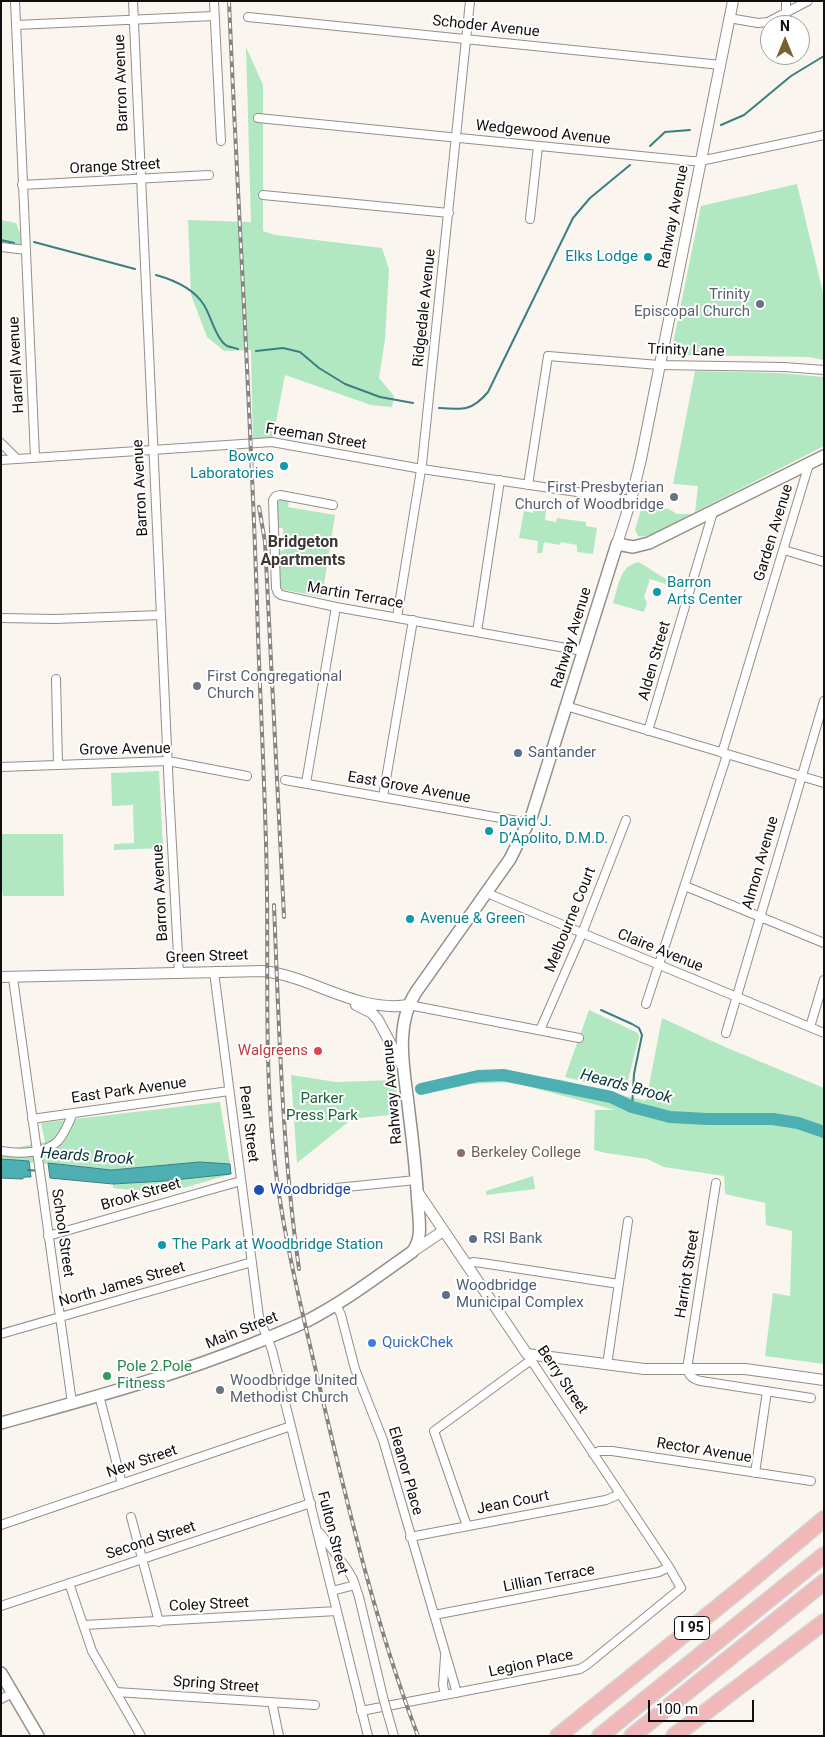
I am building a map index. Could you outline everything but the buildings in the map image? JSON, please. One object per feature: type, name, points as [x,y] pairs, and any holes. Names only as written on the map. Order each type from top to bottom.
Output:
[{"type":"highway","name":"I 95","points":[[558,1736],[824,1519]]},
{"type":"highway","points":[[786,1585],[824,1551]]},
{"type":"highway","name":"I 95","points":[[600,1736],[824,1555]]},
{"type":"highway","points":[[632,1736],[824,1582]]},
{"type":"highway","points":[[674,1736],[824,1622]]},
{"type":"main road","points":[[617,544],[633,547],[640,546],[713,512],[824,456]]},
{"type":"main road","name":"Rahway Avenue","points":[[412,1252],[416,1246],[419,1234],[417,1185],[403,1034],[409,1005],[416,992],[510,859],[529,823],[617,544]]},
{"type":"main road","name":"Main Street","points":[[1,1423],[172,1374],[267,1338],[299,1324],[336,1304],[412,1252]]},
{"type":"main road","points":[[1,1673],[38,1736]]},
{"type":"street","name":"Harrell Avenue","points":[[15,1],[35,457]]},
{"type":"street","name":"Barron Avenue","points":[[133,1],[179,973]]},
{"type":"street","points":[[214,1],[221,141]]},
{"type":"street","name":"Ridgedale Avenue","points":[[397,617],[422,468],[470,1]]},
{"type":"street","name":"Rahway Avenue","points":[[617,544],[631,500],[641,459],[733,1]]},
{"type":"street","points":[[786,1],[786,12]]},
{"type":"street","points":[[729,18],[763,23],[776,19],[808,1]]},
{"type":"street","points":[[16,25],[214,16]]},
{"type":"street","name":"Schoder Avenue","points":[[248,17],[720,65]]},
{"type":"street","name":"Wedgewood Avenue","points":[[258,118],[700,161],[824,135]]},
{"type":"street","points":[[530,219],[538,146]]},
{"type":"street","name":"Orange Street","points":[[22,185],[209,175]]},
{"type":"street","points":[[263,195],[449,213]]},
{"type":"street","points":[[1,247],[26,250]]},
{"type":"street","name":"Trinity Lane","points":[[528,484],[546,358],[548,356],[659,366],[784,367],[824,370]]},
{"type":"street","name":"Freeman Street","points":[[1,460],[272,442],[422,468],[631,500]]},
{"type":"street","points":[[1,443],[17,459]]},
{"type":"street","name":"Garden Avenue","points":[[646,1004],[685,886],[725,754],[809,464]]},
{"type":"street","points":[[477,632],[500,480]]},
{"type":"street","name":"Martin Terrace","points":[[333,505],[280,495],[276,496],[273,500],[278,593],[286,598],[583,651]]},
{"type":"street","name":"Alden Street","points":[[648,731],[713,512]]},
{"type":"street","points":[[784,550],[824,562]]},
{"type":"street","points":[[306,783],[336,607]]},
{"type":"street","points":[[1,618],[55,619],[161,615]]},
{"type":"street","points":[[383,797],[414,620]]},
{"type":"street","points":[[56,678],[58,765]]},
{"type":"street","name":"Almon Avenue","points":[[726,1033],[824,701]]},
{"type":"street","points":[[566,706],[824,783]]},
{"type":"street","name":"Grove Avenue","points":[[1,767],[168,761],[248,776]]},
{"type":"street","name":"East Grove Avenue","points":[[285,780],[529,823]]},
{"type":"street","name":"Melbourne Court","points":[[540,1030],[582,934],[626,820]]},
{"type":"street","points":[[685,886],[824,943]]},
{"type":"street","name":"Claire Avenue","points":[[487,893],[824,1033]]},
{"type":"street","name":"Green Street","points":[[1,977],[255,971],[278,974],[376,1006],[409,1005]]},
{"type":"street","name":"Pearl Street","points":[[214,972],[259,1317],[267,1338]]},
{"type":"street","name":"School Street","points":[[13,978],[72,1403]]},
{"type":"street","points":[[810,1027],[824,980]]},
{"type":"street","points":[[338,995],[368,1011],[378,1020],[405,1071]]},
{"type":"street","points":[[409,1005],[579,1038]]},
{"type":"street","name":"East Park Avenue","points":[[32,1119],[229,1091]]},
{"type":"street","points":[[1,1151],[20,1153],[48,1147],[63,1134],[73,1113]]},
{"type":"street","name":"Brook Street","points":[[48,1236],[241,1181]]},
{"type":"street","name":"Harriot Street","points":[[687,1369],[716,1184]]},
{"type":"street","points":[[306,1191],[417,1185]]},
{"type":"street","name":"Berry Street","points":[[417,1185],[443,1231],[620,1494],[680,1588]]},
{"type":"street","points":[[607,1365],[628,1221]]},
{"type":"street","name":"Main Street","points":[[412,1252],[443,1231]]},
{"type":"street","name":"North James Street","points":[[1,1334],[252,1262]]},
{"type":"street","points":[[467,1264],[482,1262],[619,1284]]},
{"type":"street","name":"Eleanor Place","points":[[336,1304],[341,1315],[355,1369],[382,1440],[457,1693]]},
{"type":"street","name":"Fulton Street","points":[[267,1338],[272,1350],[368,1736]]},
{"type":"street","points":[[467,1526],[434,1431],[529,1357],[644,1369],[745,1369],[824,1380]]},
{"type":"street","points":[[687,1369],[690,1376],[698,1381],[811,1398]]},
{"type":"street","points":[[755,1473],[767,1391]]},
{"type":"street","points":[[99,1395],[122,1484]]},
{"type":"street","name":"New Street","points":[[1,1525],[291,1426]]},
{"type":"street","name":"Rector Avenue","points":[[593,1454],[599,1451],[612,1451],[812,1481]]},
{"type":"street","name":"Jean Court","points":[[410,1537],[610,1499],[620,1494]]},
{"type":"street","name":"Second Street","points":[[1,1606],[311,1504]]},
{"type":"street","points":[[132,1516],[159,1622]]},
{"type":"street","points":[[315,1522],[320,1534],[347,1569],[355,1585],[394,1736]]},
{"type":"street","name":"Lillian Terrace","points":[[434,1615],[659,1572],[668,1567]]},
{"type":"street","points":[[69,1583],[92,1651],[141,1736]]},
{"type":"street","points":[[332,1591],[355,1585]]},
{"type":"street","name":"Legion Place","points":[[361,1712],[580,1669],[680,1588]]},
{"type":"street","name":"Coley Street","points":[[84,1625],[337,1611]]},
{"type":"street","name":"Eleanor Place","points":[[444,1647],[443,1685],[445,1695]]},
{"type":"street","name":"Spring Street","points":[[116,1692],[315,1705]]},
{"type":"street","points":[[1,1699],[13,1693]]},
{"type":"street","points":[[272,1702],[279,1736]]},
{"type":"green space","points":[[246,47],[263,85],[263,231],[275,235],[382,248],[389,269],[385,340],[379,378],[394,396],[392,407],[371,405],[285,375],[272,443],[253,443],[251,350],[224,351],[207,337],[191,295],[188,220],[251,222]]},
{"type":"green space","points":[[797,184],[824,297],[824,360],[808,357],[673,355],[671,353],[701,206]]},
{"type":"green space","points":[[1,220],[16,223],[24,244],[1,246]]},
{"type":"green space","points":[[695,371],[780,373],[824,377],[824,446],[695,512],[698,486],[673,484]]},
{"type":"green space","points":[[279,499],[289,501],[288,507],[335,515],[322,597],[280,589],[279,551],[284,550],[283,528],[277,528],[276,503]]},
{"type":"green space","points":[[535,499],[547,502],[545,520],[556,522],[557,518],[586,522],[586,526],[597,528],[593,554],[577,552],[577,545],[561,542],[560,545],[544,542],[542,553],[537,553],[538,541],[519,538],[524,511],[533,513]]},
{"type":"green space","points":[[657,507],[669,509],[677,514],[691,514],[657,533],[638,536],[635,530],[641,510]]},
{"type":"green space","points":[[639,562],[667,580],[666,584],[650,579],[644,597],[647,603],[644,612],[613,603],[624,572],[632,564]]},
{"type":"green space","points":[[159,771],[163,848],[114,850],[114,844],[134,843],[133,805],[112,806],[111,773]]},
{"type":"green space","points":[[1,834],[63,834],[64,896],[3,896],[1,883]]},
{"type":"green space","points":[[589,1010],[638,1033],[639,1037],[625,1092],[565,1077]]},
{"type":"green space","points":[[662,1018],[725,1047],[824,1088],[824,1364],[765,1356],[773,1293],[790,1296],[792,1231],[766,1225],[765,1203],[725,1194],[724,1176],[664,1167],[647,1159],[594,1150],[595,1110],[615,1110],[512,1082],[471,1084],[422,1094],[421,1083],[489,1070],[562,1080],[646,1101]]},
{"type":"green space","name":"Parker Press Park","points":[[291,1075],[336,1082],[395,1080],[399,1114],[352,1119],[297,1163]]},
{"type":"green space","points":[[220,1102],[230,1164],[200,1162],[111,1170],[1,1160],[1,1147],[14,1148],[45,1142],[41,1123]]},
{"type":"green space","points":[[231,1174],[153,1197],[141,1191],[113,1188],[113,1184],[164,1181]]},
{"type":"green space","points":[[533,1176],[535,1189],[486,1195],[486,1191]]},
{"type":"water","points":[[1,1159],[29,1161],[31,1177],[22,1179],[1,1178]]},
{"type":"water","points":[[200,1162],[230,1164],[231,1174],[113,1184],[50,1178],[48,1163],[111,1170]]},
{"type":"waterway","points":[[721,125],[744,115],[791,76],[824,56]]},
{"type":"waterway","points":[[650,146],[665,132],[690,130]]},
{"type":"waterway","points":[[439,408],[466,408],[477,403],[488,392],[573,218],[590,198],[630,165]]},
{"type":"waterway","points":[[1,240],[14,243]]},
{"type":"waterway","points":[[34,242],[135,269]]},
{"type":"waterway","points":[[156,275],[176,282],[195,294],[207,310],[223,343],[238,349]]},
{"type":"waterway","points":[[256,351],[283,348],[300,352],[319,368],[345,384],[380,397],[413,403]]},
{"type":"waterway","points":[[601,1010],[639,1028],[642,1035],[634,1074],[632,1107]]},
{"type":"waterway","name":"Heards Brook","points":[[421,1089],[478,1076],[503,1075],[611,1097],[632,1107],[670,1117],[773,1119],[798,1123],[824,1132]]},
{"type":"waterway","name":"Heards Brook","points":[[28,1170],[39,1171]]},
{"type":"railway","points":[[229,1],[249,398],[265,795],[268,1050],[273,1146],[281,1209],[293,1272],[342,1483],[376,1610],[418,1736]]},
{"type":"railway","points":[[259,507],[265,542],[284,917]]},
{"type":"railway","points":[[274,905],[285,1133],[299,1269]]},
{"type":"place","name":"Elks Lodge","points":[[648,257]]},
{"type":"place","name":"Trinity Episcopal Church","points":[[760,304]]},
{"type":"place","name":"Bowco Laboratories","points":[[284,466]]},
{"type":"place","name":"First Presbyterian Church of Woodbridge","points":[[674,497]]},
{"type":"place","name":"Barron Arts Center","points":[[657,592]]},
{"type":"place","name":"First Congregational Church","points":[[197,686]]},
{"type":"place","name":"Santander","points":[[518,753]]},
{"type":"place","name":"David J. D’Apolito, D.M.D.","points":[[489,831]]},
{"type":"place","name":"Avenue & Green","points":[[410,919]]},
{"type":"place","name":"Walgreens","points":[[318,1051]]},
{"type":"place","name":"Berkeley College","points":[[461,1153]]},
{"type":"place","name":"Woodbridge","points":[[259,1190]]},
{"type":"place","name":"RSI Bank","points":[[473,1239]]},
{"type":"place","name":"The Park at Woodbridge Station","points":[[162,1245]]},
{"type":"place","name":"Woodbridge Municipal Complex","points":[[446,1295]]},
{"type":"place","name":"QuickChek","points":[[372,1343]]},
{"type":"place","name":"Pole 2 Pole Fitness","points":[[107,1376]]},
{"type":"place","name":"Woodbridge United Methodist Church","points":[[220,1390]]},
{"type":"district","name":"Bridgeton Apartments","points":[[303,552]]}]
